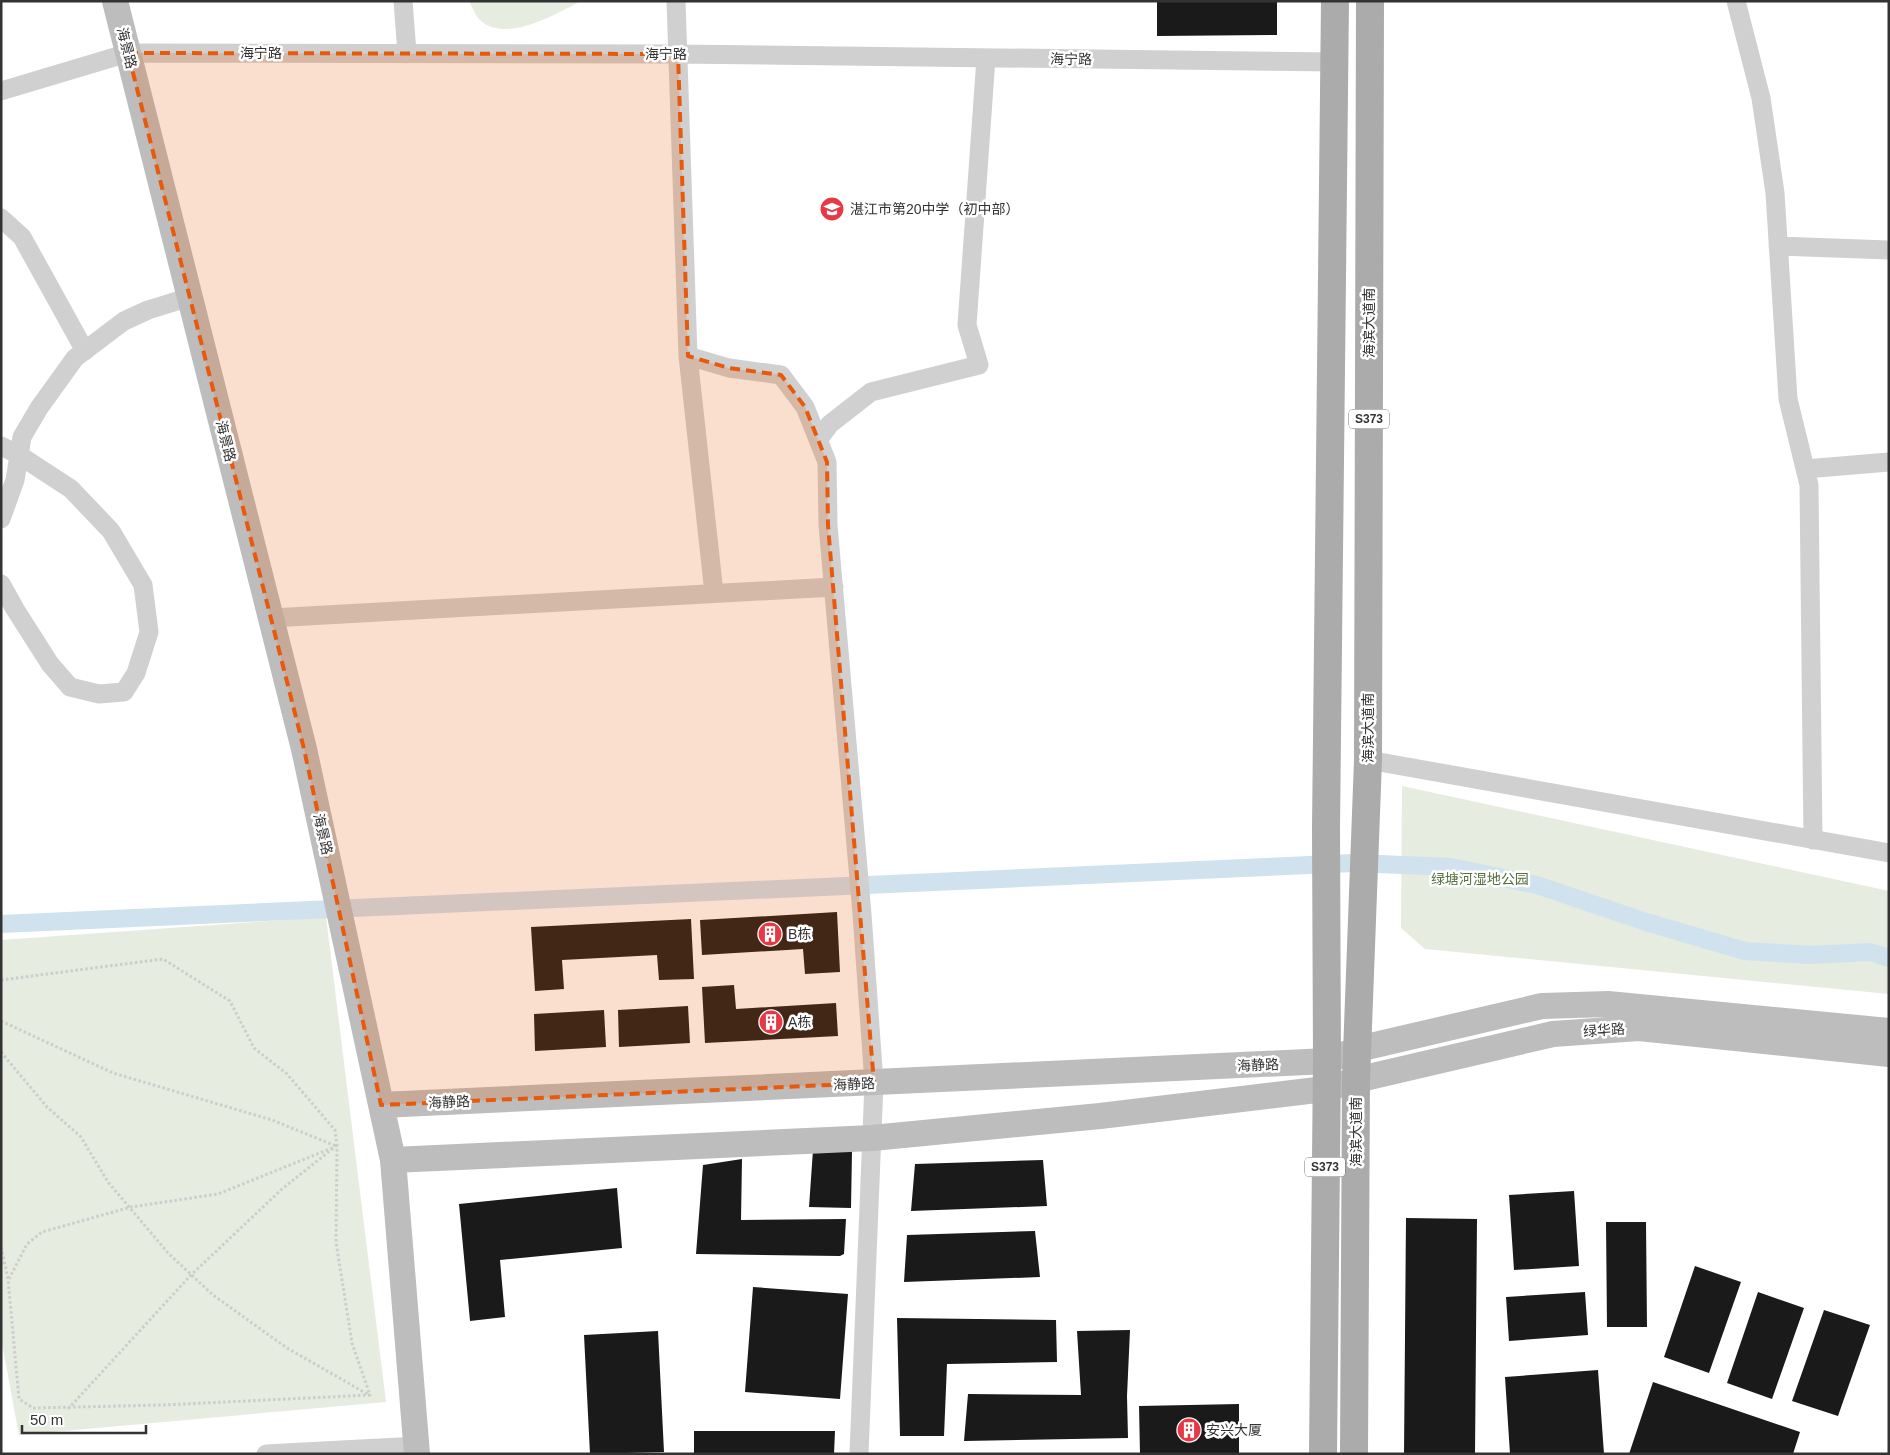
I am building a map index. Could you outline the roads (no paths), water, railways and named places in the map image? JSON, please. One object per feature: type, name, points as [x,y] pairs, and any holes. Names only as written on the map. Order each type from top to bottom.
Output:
[{"type":"main road","name":"S373","points":[[1323,1454],[1325,1089],[1327,1061],[1326,829],[1336,62],[1335,1]]},
{"type":"main road","name":"海滨大道南","points":[[1354,1454],[1356,1080],[1368,760],[1370,1]]},
{"type":"street","name":"海景路","points":[[115,1],[304,749],[393,1160],[417,1450]]},
{"type":"street","points":[[403,1],[406,54]]},
{"type":"street","points":[[676,1],[688,356],[714,593]]},
{"type":"street","points":[[1736,1],[1761,98],[1775,193],[1788,399],[1809,485],[1812,840]]},
{"type":"street","name":"海宁路","points":[[1,91],[128,53],[678,54],[1336,62]]},
{"type":"street","points":[[818,440],[830,424],[871,392],[979,366],[967,325],[986,58]]},
{"type":"street","points":[[1,218],[22,238],[85,351]]},
{"type":"street","points":[[1778,246],[1889,250]]},
{"type":"street","points":[[1,519],[15,480],[22,437],[39,408],[75,358],[124,320],[148,310],[190,297]]},
{"type":"street","points":[[688,356],[729,368],[782,375],[805,407],[827,462],[828,525],[862,914],[874,1083],[859,1454]]},
{"type":"street","points":[[1,446],[19,455],[71,490],[111,531],[143,585],[149,632],[136,673],[124,692],[99,694],[70,688],[50,664],[1,584]]},
{"type":"street","points":[[1805,469],[1889,462]]},
{"type":"street","points":[[271,618],[834,587]]},
{"type":"street","points":[[1368,760],[1889,853]]},
{"type":"street","name":"绿华路","points":[[1327,1061],[1358,1049],[1542,1006],[1608,1004],[1889,1031]]},
{"type":"street","name":"绿华路","points":[[1325,1089],[1553,1034],[1639,1028],[1889,1054]]},
{"type":"street","name":"海静路","points":[[381,1105],[1327,1061]]},
{"type":"street","points":[[393,1160],[872,1138],[1100,1116],[1325,1089]]},
{"type":"street","points":[[266,1454],[417,1450]]},
{"type":"waterway","points":[[1,924],[1354,863],[1451,867],[1537,885],[1646,922],[1745,951],[1811,955],[1870,952],[1889,958]]},
{"type":"place","name":"湛江市第20中学（初中部）","points":[[832,209]]},
{"type":"place","name":"B栋","points":[[770,934]]},
{"type":"place","name":"A栋","points":[[771,1022]]},
{"type":"place","name":"安兴大厦","points":[[1189,1430]]},
{"type":"park label","name":"绿塘河湿地公园","points":[[1480,879]]}]
